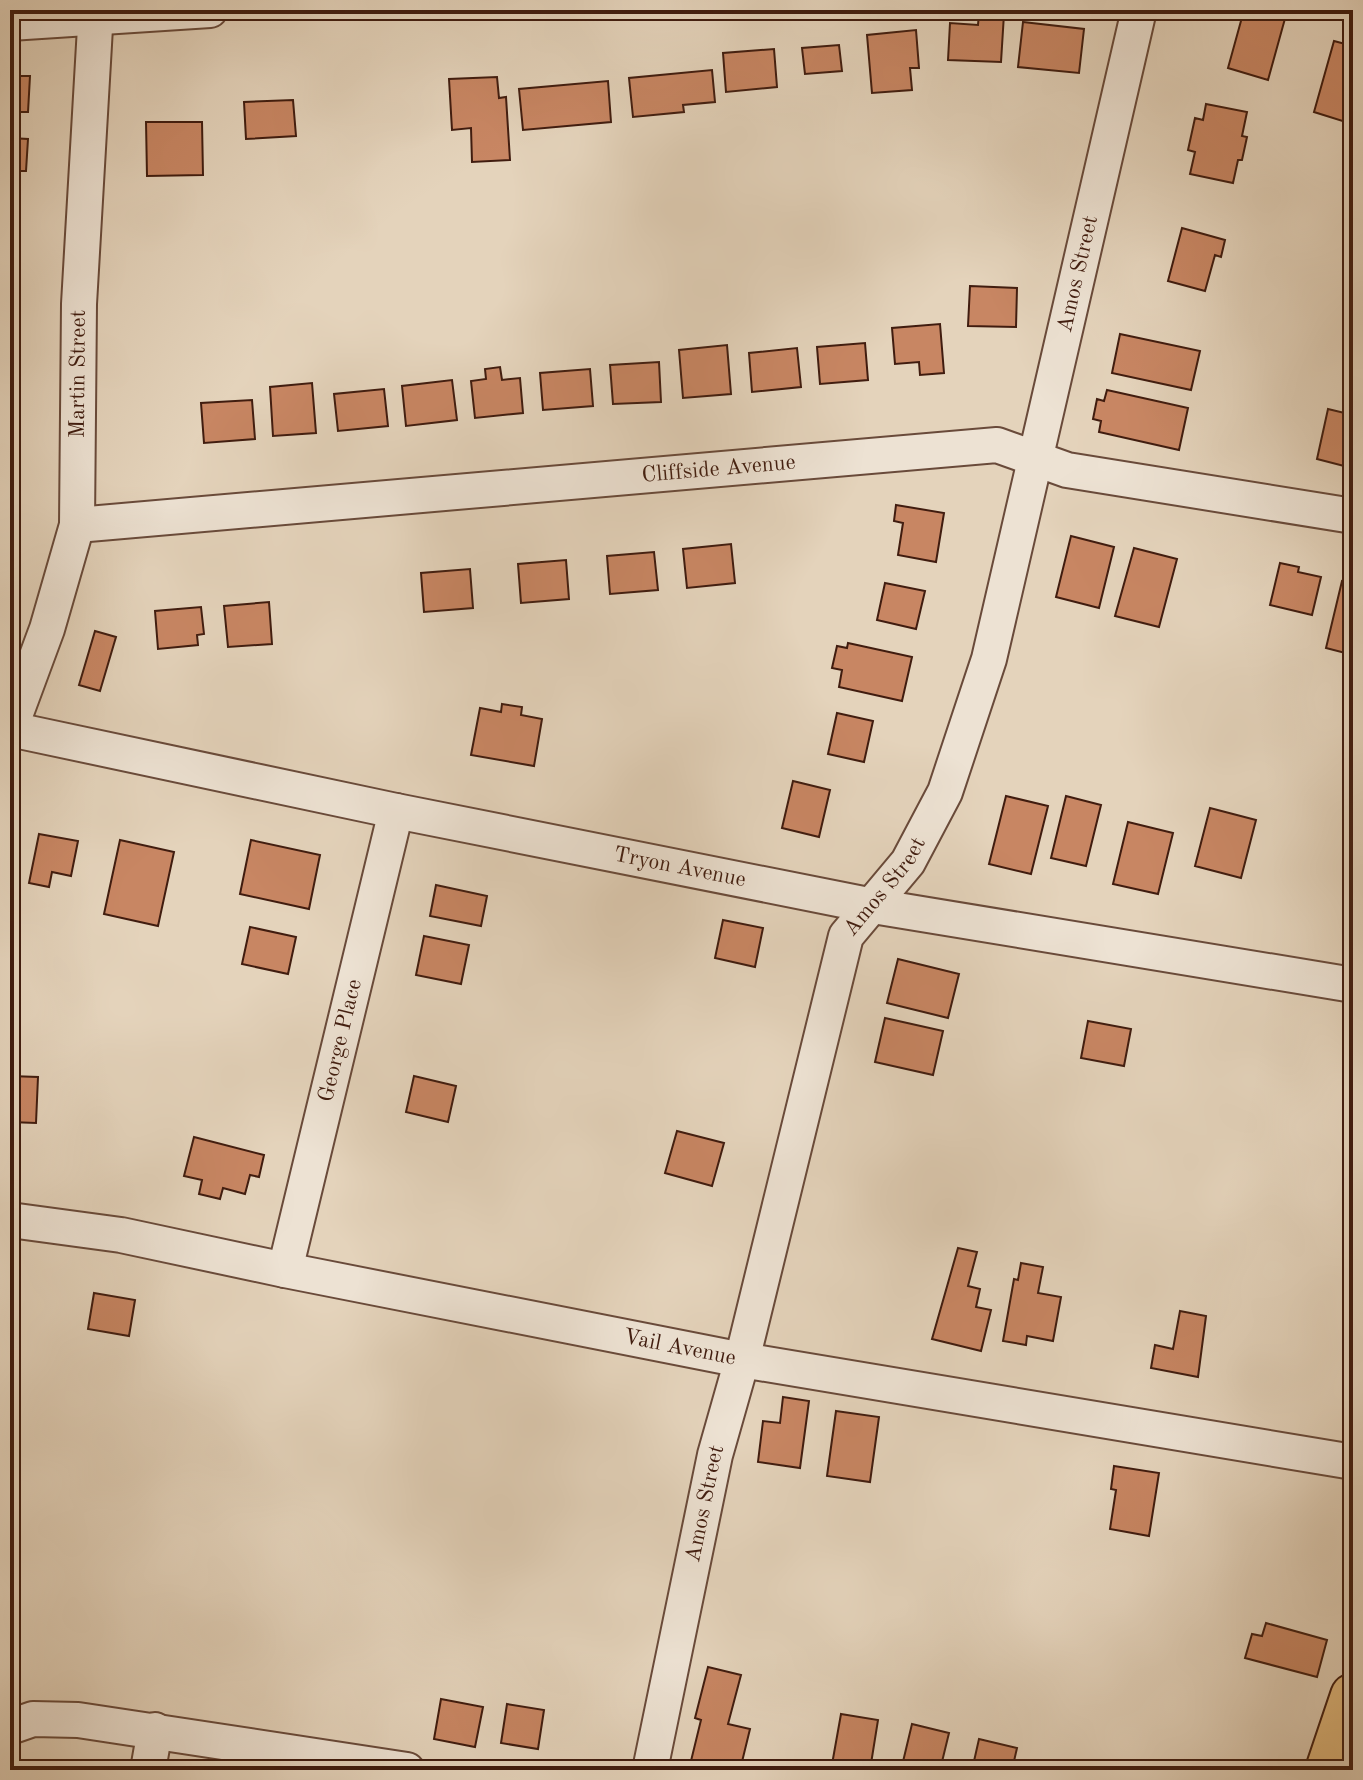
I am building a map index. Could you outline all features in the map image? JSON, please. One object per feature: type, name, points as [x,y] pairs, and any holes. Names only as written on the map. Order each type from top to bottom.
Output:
[{"type":"main road","points":[[1328,1770],[1353,1696]]},
{"type":"street","points":[[10,23],[95,14],[210,10]]},
{"type":"street","name":"Amos Street","points":[[650,1770],[715,1455],[742,1360],[846,936],[908,862],[945,792],[989,659],[1139,10]]},
{"type":"street","name":"Martin Street","points":[[10,729],[47,629],[77,525],[79,304],[95,14]]},
{"type":"street","name":"Cliffside Avenue","points":[[77,525],[997,445],[1067,470],[1353,516]]},
{"type":"street","name":"Tryon Avenue","points":[[10,729],[396,811],[873,906],[1353,985]]},
{"type":"street","name":"George Place","points":[[285,1270],[396,811]]},
{"type":"street","name":"Vail Avenue","points":[[10,1220],[121,1235],[742,1360],[1353,1462]]},
{"type":"street","points":[[10,1727],[33,1719],[78,1720],[407,1770]]},
{"type":"street","points":[[148,1770],[155,1730]]},
{"type":"building","points":[[1244,10],[1270,10],[1286,15],[1268,80],[1228,68]]},
{"type":"building","points":[[979,13],[1004,14],[1001,62],[948,60],[950,23],[978,25]]},
{"type":"building","points":[[1023,22],[1084,29],[1079,73],[1018,67]]},
{"type":"building","points":[[916,30],[919,68],[910,68],[912,90],[872,93],[867,35]]},
{"type":"building","points":[[1334,41],[1353,46],[1352,124],[1314,112]]},
{"type":"building","points":[[839,45],[842,71],[805,74],[802,48]]},
{"type":"building","points":[[774,49],[777,87],[726,92],[723,53]]},
{"type":"building","points":[[712,70],[715,102],[683,105],[684,112],[633,117],[629,78]]},
{"type":"building","points":[[10,76],[30,76],[28,112],[10,112]]},
{"type":"building","points":[[497,77],[499,98],[506,97],[510,160],[472,162],[471,128],[452,130],[449,79]]},
{"type":"building","points":[[608,81],[611,122],[523,130],[519,89]]},
{"type":"building","points":[[293,100],[296,136],[246,139],[244,102]]},
{"type":"building","points":[[1206,104],[1247,112],[1242,136],[1247,137],[1233,183],[1190,174],[1195,152],[1188,150],[1195,118],[1203,120]]},
{"type":"building","points":[[146,122],[202,122],[203,175],[147,176]]},
{"type":"building","points":[[10,138],[28,139],[26,171],[10,171]]},
{"type":"building","points":[[1182,228],[1225,240],[1221,257],[1215,255],[1205,291],[1168,281]]},
{"type":"building","points":[[970,286],[1017,288],[1016,327],[968,326]]},
{"type":"building","points":[[10,297],[16,297],[10,376]]},
{"type":"building","points":[[940,324],[944,373],[920,375],[919,362],[895,364],[892,328]]},
{"type":"building","points":[[1120,334],[1200,351],[1191,390],[1112,373]]},
{"type":"building","points":[[865,343],[868,380],[820,384],[817,347]]},
{"type":"building","points":[[727,345],[731,394],[683,398],[679,350]]},
{"type":"building","points":[[797,348],[801,387],[752,392],[749,353]]},
{"type":"building","points":[[659,362],[661,402],[613,404],[610,365]]},
{"type":"building","points":[[500,367],[502,380],[520,378],[523,413],[475,418],[471,381],[486,379],[485,369]]},
{"type":"building","points":[[590,369],[593,406],[543,410],[540,373]]},
{"type":"building","points":[[452,380],[457,420],[406,426],[402,386]]},
{"type":"building","points":[[312,383],[316,433],[273,436],[270,387]]},
{"type":"building","points":[[384,389],[388,426],[338,431],[334,394]]},
{"type":"building","points":[[1107,390],[1188,408],[1179,450],[1099,432],[1101,421],[1093,419],[1097,399],[1104,401]]},
{"type":"building","points":[[252,400],[255,439],[204,443],[201,403]]},
{"type":"building","points":[[1328,409],[1353,415],[1353,446],[1348,467],[1317,459]]},
{"type":"building","points":[[896,505],[944,513],[936,562],[898,555],[903,523],[894,521]]},
{"type":"building","points":[[1071,536],[1114,547],[1099,608],[1056,597]]},
{"type":"building","points":[[731,544],[735,583],[687,588],[683,549]]},
{"type":"building","points":[[1134,548],[1177,559],[1159,627],[1115,616]]},
{"type":"building","points":[[654,552],[658,590],[610,594],[607,556]]},
{"type":"building","points":[[566,560],[569,599],[521,603],[518,564]]},
{"type":"building","points":[[1280,563],[1299,567],[1298,572],[1321,577],[1312,615],[1270,605]]},
{"type":"building","points":[[470,569],[473,608],[424,612],[421,573]]},
{"type":"building","points":[[1342,581],[1353,584],[1353,655],[1326,648]]},
{"type":"building","points":[[885,583],[925,591],[916,629],[877,620]]},
{"type":"building","points":[[269,602],[272,644],[228,647],[224,606]]},
{"type":"building","points":[[201,607],[204,634],[197,635],[198,645],[158,649],[155,611]]},
{"type":"building","points":[[95,631],[116,637],[100,691],[79,685]]},
{"type":"building","points":[[848,643],[912,657],[902,701],[839,687],[842,670],[832,668],[837,646],[847,648]]},
{"type":"building","points":[[502,704],[522,707],[521,715],[542,719],[534,766],[471,755],[480,708],[501,712]]},
{"type":"building","points":[[837,713],[873,721],[864,762],[828,754]]},
{"type":"building","points":[[793,781],[830,790],[819,837],[782,828]]},
{"type":"building","points":[[1006,796],[1048,806],[1031,874],[989,864]]},
{"type":"building","points":[[1066,796],[1101,805],[1086,866],[1051,858]]},
{"type":"building","points":[[1210,808],[1256,820],[1241,878],[1195,866]]},
{"type":"building","points":[[1128,822],[1173,833],[1158,894],[1113,884]]},
{"type":"building","points":[[39,834],[78,841],[71,876],[52,872],[49,887],[29,883]]},
{"type":"building","points":[[120,840],[174,852],[158,926],[104,914]]},
{"type":"building","points":[[251,840],[320,855],[309,909],[240,894]]},
{"type":"building","points":[[436,885],[487,896],[481,926],[430,916]]},
{"type":"building","points":[[723,920],[763,928],[755,967],[715,958]]},
{"type":"building","points":[[250,927],[296,937],[288,974],[242,964]]},
{"type":"building","points":[[424,936],[469,945],[461,984],[416,975]]},
{"type":"building","points":[[898,959],[959,974],[948,1018],[887,1003]]},
{"type":"building","points":[[885,1018],[943,1031],[933,1075],[875,1062]]},
{"type":"building","points":[[1088,1021],[1131,1029],[1124,1066],[1081,1058]]},
{"type":"building","points":[[10,1076],[38,1077],[36,1123],[10,1122]]},
{"type":"building","points":[[414,1076],[456,1086],[448,1122],[406,1112]]},
{"type":"building","points":[[677,1131],[724,1143],[712,1186],[665,1173]]},
{"type":"building","points":[[194,1137],[264,1155],[259,1177],[250,1175],[245,1194],[223,1188],[220,1199],[199,1194],[202,1180],[184,1176]]},
{"type":"building","points":[[958,1248],[977,1252],[968,1286],[980,1289],[976,1307],[991,1310],[981,1351],[932,1339]]},
{"type":"building","points":[[1021,1263],[1043,1267],[1038,1293],[1061,1297],[1053,1341],[1027,1336],[1026,1345],[1003,1341],[1014,1279],[1018,1280]]},
{"type":"building","points":[[94,1293],[135,1300],[129,1336],[88,1329]]},
{"type":"building","points":[[1180,1311],[1206,1316],[1198,1377],[1151,1368],[1155,1345],[1173,1349]]},
{"type":"building","points":[[783,1397],[809,1401],[800,1468],[758,1462],[763,1421],[780,1423]]},
{"type":"building","points":[[836,1411],[879,1417],[870,1482],[827,1476]]},
{"type":"building","points":[[1114,1466],[1159,1473],[1149,1536],[1110,1529],[1116,1490],[1111,1489]]},
{"type":"building","points":[[1266,1623],[1327,1640],[1317,1677],[1245,1658],[1252,1634],[1262,1636]]},
{"type":"building","points":[[708,1667],[741,1675],[728,1724],[750,1729],[740,1770],[709,1770],[690,1765],[701,1720],[695,1718]]},
{"type":"building","points":[[441,1699],[483,1707],[475,1747],[434,1739]]},
{"type":"building","points":[[507,1704],[544,1710],[538,1749],[501,1743]]},
{"type":"building","points":[[841,1714],[878,1720],[870,1770],[831,1770]]},
{"type":"building","points":[[912,1724],[949,1733],[940,1770],[901,1770]]},
{"type":"building","points":[[979,1739],[1017,1748],[1012,1770],[972,1770]]}]
